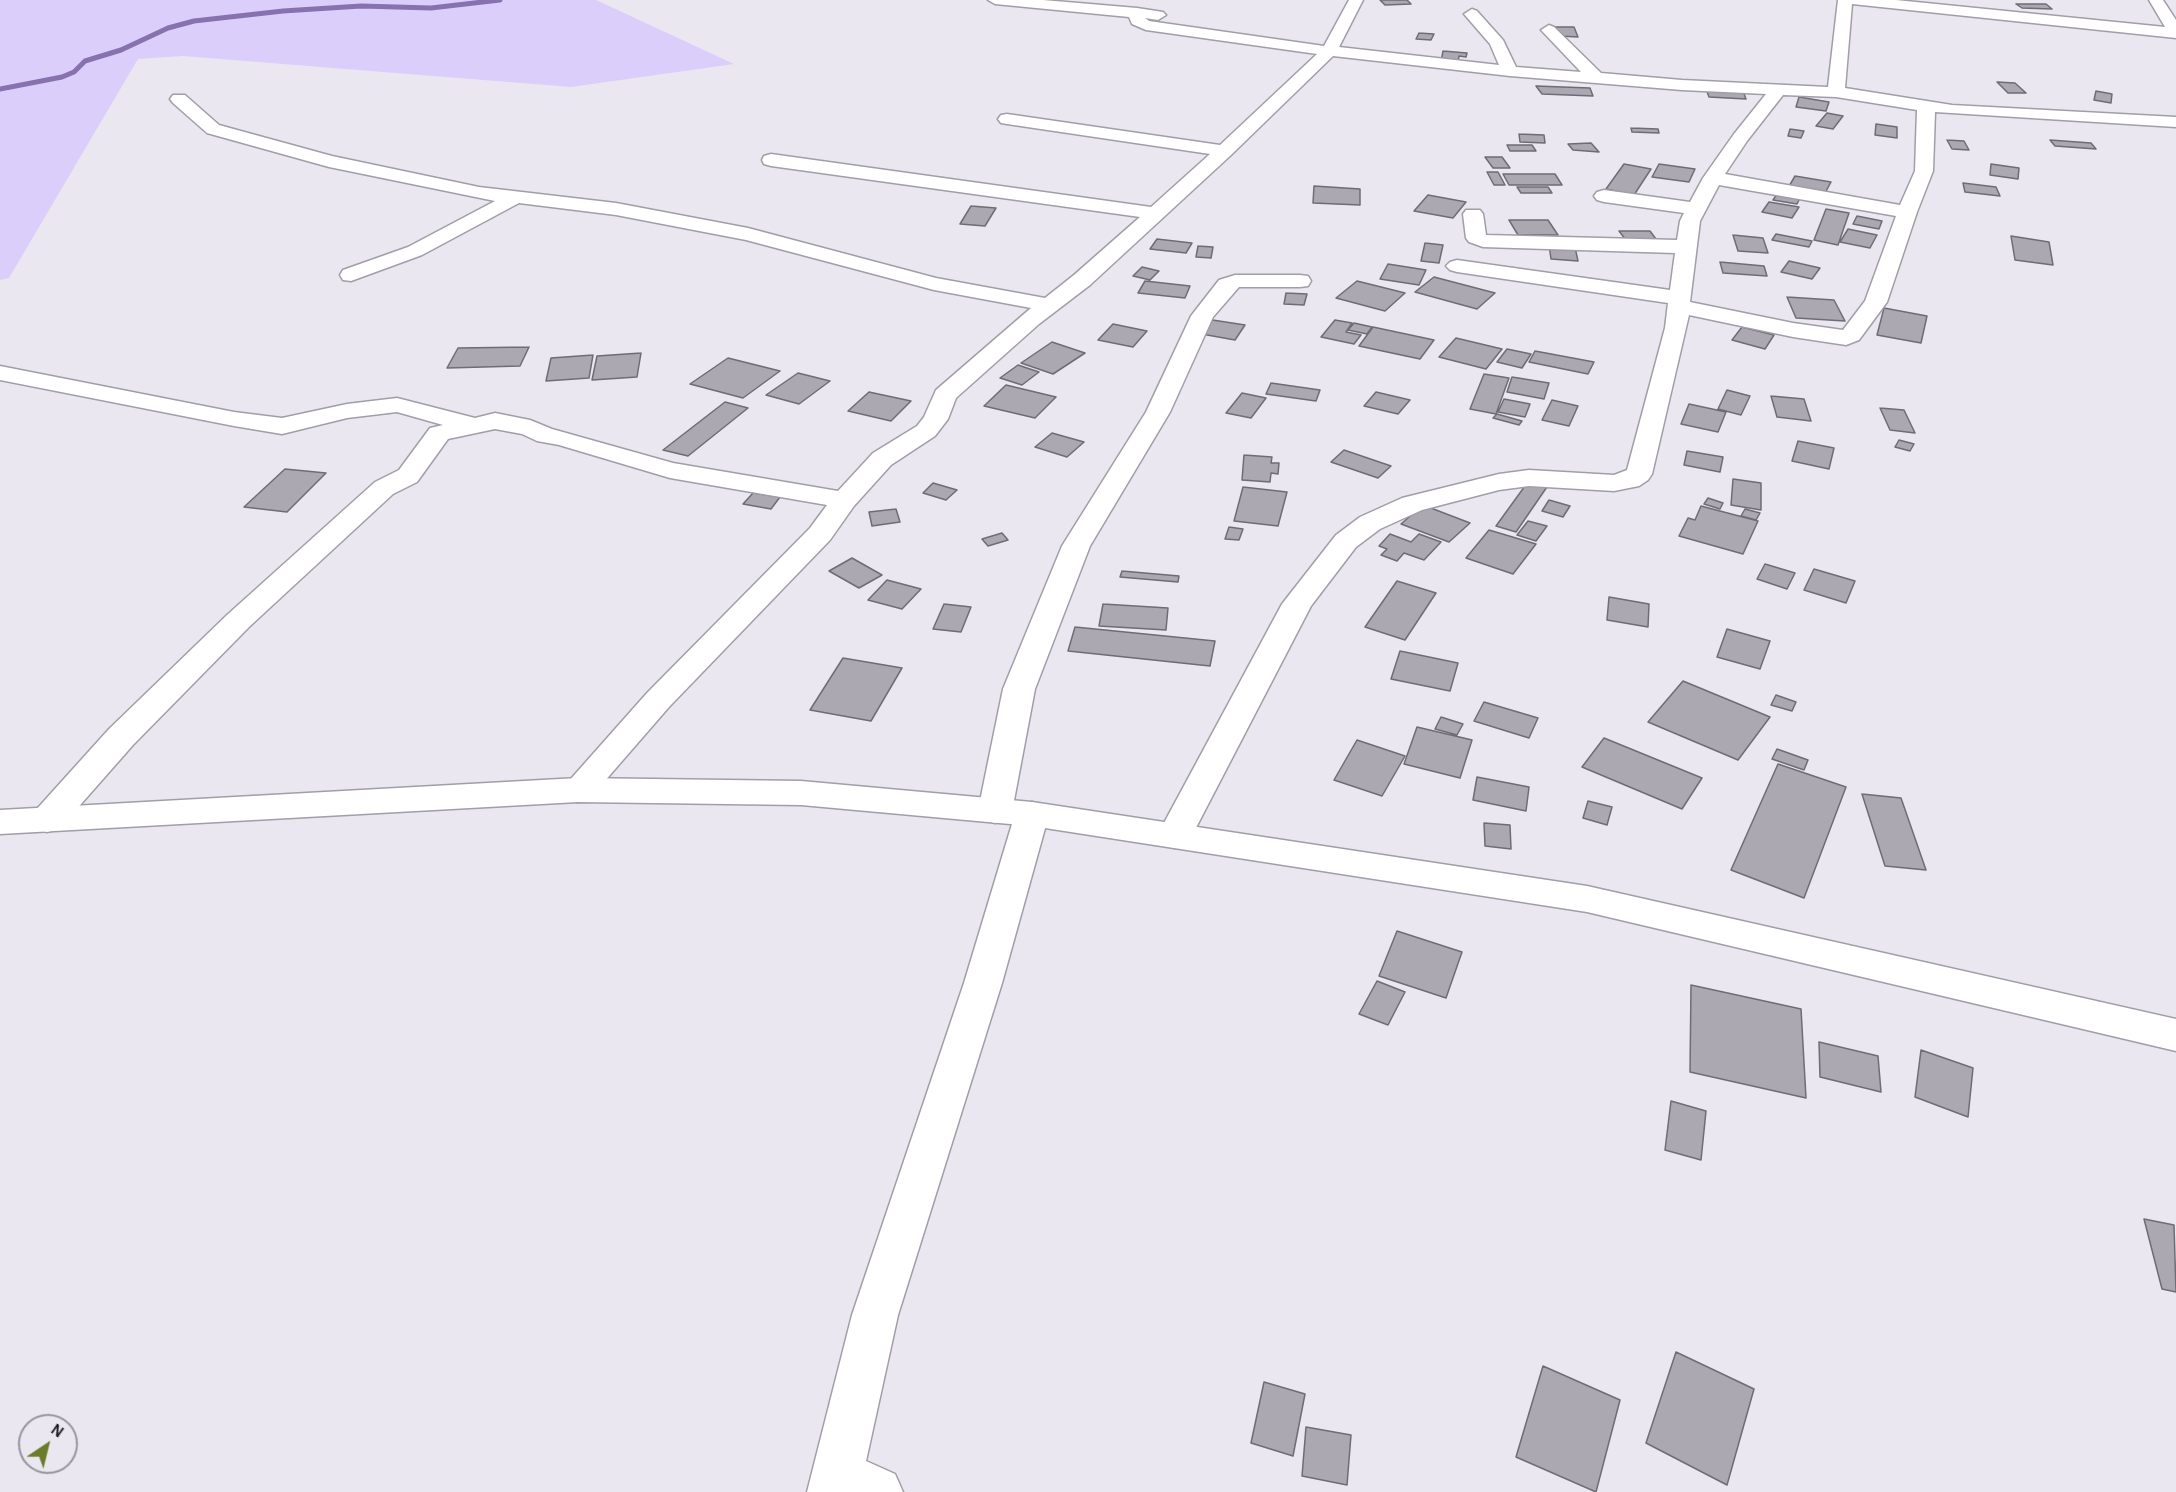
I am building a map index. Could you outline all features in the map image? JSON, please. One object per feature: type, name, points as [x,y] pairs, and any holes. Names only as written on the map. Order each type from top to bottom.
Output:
[{"type":"street","points":[[995,0],[1137,12],[1266,27]]},
{"type":"street","points":[[578,790],[658,700],[820,534],[844,500],[882,459],[926,430],[936,419],[945,395],[1049,305],[1082,280],[1225,151],[1330,40],[1356,0]]},
{"type":"street","points":[[1836,92],[1845,0]]},
{"type":"street","points":[[1852,0],[2176,33]]},
{"type":"street","points":[[2156,0],[2176,33]]},
{"type":"street","points":[[1137,12],[1137,21],[1146,25],[1330,40],[1509,71],[1682,85],[1836,92],[1952,110],[2176,122]]},
{"type":"street","points":[[1472,14],[1497,43],[1509,71]]},
{"type":"street","points":[[1549,30],[1596,78]]},
{"type":"street","points":[[1175,836],[1297,604],[1346,540],[1370,523],[1412,504],[1499,482],[1529,478],[1614,483],[1630,480],[1639,474],[1676,328],[1690,221],[1713,177],[1740,138],[1779,89]]},
{"type":"street","points":[[179,99],[213,129],[329,161],[479,193],[616,209],[748,234],[934,284],[1049,305]]},
{"type":"street","points":[[1457,266],[1680,302],[1793,330],[1845,338],[1851,335],[1876,302],[1924,171],[1926,106]]},
{"type":"street","points":[[1007,119],[1225,151]]},
{"type":"street","points":[[771,160],[1155,213]]},
{"type":"street","points":[[1713,177],[1908,212]]},
{"type":"street","points":[[351,275],[415,251],[518,196]]},
{"type":"street","points":[[1604,196],[1697,209]]},
{"type":"street","points":[[1473,214],[1476,238],[1483,241],[1687,247]]},
{"type":"street","points":[[849,1486],[875,1316],[983,983],[1013,813],[1019,689],[1076,546],[1158,412],[1202,316],[1227,285],[1235,281],[1300,281]]},
{"type":"street","points":[[0,373],[234,419],[282,426],[347,411],[397,405],[474,426]]},
{"type":"street","points":[[47,820],[121,737],[238,621],[384,488],[408,476],[438,433],[495,421],[530,428],[546,436],[562,438],[670,470],[844,500]]},
{"type":"street","points":[[0,822],[578,790],[801,793],[1013,813],[1587,899],[2176,1035]]},
{"type":"shaded area","points":[[0,0],[596,0],[734,64],[571,87],[183,56],[138,59],[9,278],[0,280]]},
{"type":"building","points":[[1380,0],[1407,0],[1411,4],[1385,5]]},
{"type":"building","points":[[2016,4],[2046,4],[2052,9],[2022,8]]},
{"type":"building","points":[[1553,27],[1574,27],[1578,37],[1558,36]]},
{"type":"building","points":[[1419,33],[1434,34],[1431,40],[1416,39]]},
{"type":"building","points":[[1443,51],[1467,53],[1466,57],[1459,56],[1458,63],[1441,62]]},
{"type":"building","points":[[1997,82],[2015,83],[2026,93],[2008,93]]},
{"type":"building","points":[[1536,86],[1590,88],[1593,96],[1542,94]]},
{"type":"building","points":[[1706,89],[1743,91],[1746,99],[1709,97]]},
{"type":"building","points":[[2096,91],[2112,94],[2111,103],[2094,100]]},
{"type":"building","points":[[1799,97],[1829,102],[1826,111],[1796,107]]},
{"type":"building","points":[[1827,113],[1843,116],[1833,129],[1816,126]]},
{"type":"building","points":[[1876,124],[1897,127],[1897,138],[1875,135]]},
{"type":"building","points":[[1631,128],[1658,129],[1659,133],[1632,132]]},
{"type":"building","points":[[1790,129],[1804,131],[1801,138],[1788,136]]},
{"type":"building","points":[[1519,134],[1544,135],[1545,143],[1520,142]]},
{"type":"building","points":[[1947,140],[1964,141],[1969,150],[1952,149]]},
{"type":"building","points":[[2050,140],[2091,143],[2096,149],[2055,146]]},
{"type":"building","points":[[1591,143],[1599,152],[1573,150],[1568,144]]},
{"type":"building","points":[[1507,145],[1532,145],[1536,151],[1510,151]]},
{"type":"building","points":[[1485,157],[1502,157],[1510,168],[1493,168]]},
{"type":"building","points":[[1624,164],[1651,169],[1634,195],[1606,189]]},
{"type":"building","points":[[1659,164],[1695,169],[1689,182],[1652,177]]},
{"type":"building","points":[[1991,164],[2019,168],[2018,179],[1990,175]]},
{"type":"building","points":[[1487,172],[1498,172],[1505,185],[1494,185]]},
{"type":"building","points":[[1503,174],[1555,174],[1562,185],[1509,185]]},
{"type":"building","points":[[1795,176],[1831,182],[1824,195],[1788,188]]},
{"type":"building","points":[[1963,183],[1996,187],[2000,196],[1965,192]]},
{"type":"building","points":[[1314,186],[1360,189],[1360,205],[1313,203]]},
{"type":"building","points":[[1517,187],[1548,187],[1552,193],[1521,193]]},
{"type":"building","points":[[1777,194],[1800,198],[1797,204],[1773,200]]},
{"type":"building","points":[[1428,195],[1466,202],[1453,218],[1414,211]]},
{"type":"building","points":[[1769,202],[1799,207],[1792,218],[1762,212]]},
{"type":"building","points":[[971,206],[996,208],[985,226],[960,224]]},
{"type":"building","points":[[1826,209],[1849,213],[1838,245],[1814,240]]},
{"type":"building","points":[[1857,216],[1882,221],[1879,229],[1853,224]]},
{"type":"building","points":[[1509,220],[1548,220],[1558,235],[1518,235]]},
{"type":"building","points":[[1848,229],[1877,235],[1870,248],[1840,242]]},
{"type":"building","points":[[1619,231],[1650,231],[1659,243],[1629,244]]},
{"type":"building","points":[[1776,234],[1812,241],[1809,247],[1772,240]]},
{"type":"building","points":[[1733,235],[1763,238],[1768,253],[1738,251]]},
{"type":"building","points":[[2011,236],[2049,242],[2053,265],[2015,260]]},
{"type":"building","points":[[1157,239],[1192,243],[1186,253],[1150,249]]},
{"type":"building","points":[[1425,243],[1443,245],[1439,263],[1421,261]]},
{"type":"building","points":[[1549,245],[1575,247],[1578,261],[1551,259]]},
{"type":"building","points":[[1198,246],[1213,247],[1211,258],[1196,257]]},
{"type":"building","points":[[1789,261],[1820,268],[1812,279],[1781,272]]},
{"type":"building","points":[[1720,262],[1764,266],[1767,276],[1723,273]]},
{"type":"building","points":[[1388,264],[1426,270],[1419,285],[1380,279]]},
{"type":"building","points":[[1142,267],[1159,271],[1150,280],[1133,276]]},
{"type":"building","points":[[1434,277],[1495,293],[1477,309],[1415,292]]},
{"type":"building","points":[[1145,281],[1190,286],[1185,298],[1138,293]]},
{"type":"building","points":[[1357,281],[1405,293],[1385,311],[1336,298]]},
{"type":"building","points":[[1286,293],[1307,294],[1304,305],[1284,304]]},
{"type":"building","points":[[1787,297],[1834,300],[1845,321],[1796,318]]},
{"type":"building","points":[[1884,308],[1927,316],[1921,343],[1877,335]]},
{"type":"building","points":[[1206,319],[1245,325],[1235,340],[1196,333]]},
{"type":"building","points":[[1335,320],[1352,323],[1346,332],[1361,335],[1354,344],[1321,337]]},
{"type":"building","points":[[1354,323],[1372,327],[1367,334],[1348,330]]},
{"type":"building","points":[[1113,324],[1147,331],[1133,347],[1098,340]]},
{"type":"building","points":[[1373,327],[1434,340],[1420,359],[1359,346]]},
{"type":"building","points":[[1742,327],[1774,335],[1765,349],[1732,340]]},
{"type":"building","points":[[1456,338],[1502,349],[1486,369],[1439,357]]},
{"type":"building","points":[[1052,342],[1085,353],[1053,374],[1021,363]]},
{"type":"building","points":[[529,347],[520,366],[447,368],[458,348]]},
{"type":"building","points":[[1507,349],[1531,354],[1522,368],[1497,362]]},
{"type":"building","points":[[1535,351],[1594,362],[1588,374],[1529,362]]},
{"type":"building","points":[[641,353],[637,377],[592,380],[597,356]]},
{"type":"building","points":[[593,355],[589,378],[546,381],[551,358]]},
{"type":"building","points":[[728,358],[780,371],[743,398],[690,384]]},
{"type":"building","points":[[1018,365],[1039,372],[1022,385],[1000,378]]},
{"type":"building","points":[[798,373],[830,381],[799,404],[766,395]]},
{"type":"building","points":[[1484,374],[1509,378],[1496,414],[1470,409]]},
{"type":"building","points":[[1512,377],[1549,383],[1544,399],[1507,392]]},
{"type":"building","points":[[1271,383],[1320,390],[1316,401],[1266,394]]},
{"type":"building","points":[[1006,385],[1056,397],[1035,418],[984,406]]},
{"type":"building","points":[[1727,390],[1750,396],[1741,415],[1718,409]]},
{"type":"building","points":[[869,392],[911,401],[891,421],[848,411]]},
{"type":"building","points":[[1376,392],[1410,400],[1398,414],[1364,406]]},
{"type":"building","points":[[1242,393],[1266,398],[1251,418],[1226,413]]},
{"type":"building","points":[[1771,396],[1804,399],[1811,421],[1777,417]]},
{"type":"building","points":[[1504,399],[1530,404],[1525,417],[1498,412]]},
{"type":"building","points":[[1552,400],[1578,406],[1569,426],[1542,420]]},
{"type":"building","points":[[725,402],[748,408],[688,456],[663,450]]},
{"type":"building","points":[[1689,404],[1726,412],[1718,432],[1681,424]]},
{"type":"building","points":[[1880,408],[1904,410],[1915,433],[1890,430]]},
{"type":"building","points":[[1497,414],[1522,421],[1519,425],[1493,418]]},
{"type":"building","points":[[1052,433],[1084,442],[1067,457],[1035,447]]},
{"type":"building","points":[[1899,440],[1914,444],[1910,451],[1895,447]]},
{"type":"building","points":[[1798,441],[1834,448],[1829,469],[1792,461]]},
{"type":"building","points":[[1344,450],[1391,466],[1378,478],[1331,462]]},
{"type":"building","points":[[1687,451],[1723,457],[1720,472],[1684,465]]},
{"type":"building","points":[[1244,455],[1272,457],[1271,463],[1279,463],[1278,474],[1271,473],[1270,482],[1242,480]]},
{"type":"building","points":[[285,469],[326,473],[287,512],[244,507]]},
{"type":"building","points":[[1530,479],[1549,484],[1516,532],[1496,526]]},
{"type":"building","points":[[1733,479],[1761,483],[1761,510],[1731,505]]},
{"type":"building","points":[[933,483],[957,490],[946,500],[923,493]]},
{"type":"building","points":[[1243,487],[1287,492],[1278,526],[1234,521]]},
{"type":"building","points":[[753,493],[780,497],[771,509],[743,504]]},
{"type":"building","points":[[1708,498],[1723,503],[1720,509],[1704,504]]},
{"type":"building","points":[[1549,500],[1570,506],[1563,517],[1542,511]]},
{"type":"building","points":[[1423,505],[1470,523],[1449,542],[1401,524]]},
{"type":"building","points":[[1701,506],[1758,521],[1743,554],[1679,536],[1688,518],[1695,520]]},
{"type":"building","points":[[896,509],[900,522],[872,526],[869,512]]},
{"type":"building","points":[[1745,509],[1760,513],[1756,520],[1741,516]]},
{"type":"building","points":[[1528,521],[1547,526],[1536,541],[1517,535]]},
{"type":"building","points":[[1229,527],[1243,529],[1239,540],[1225,539]]},
{"type":"building","points":[[1489,530],[1536,544],[1513,574],[1466,558]]},
{"type":"building","points":[[1002,533],[1008,540],[988,546],[982,539]]},
{"type":"building","points":[[1390,534],[1411,542],[1419,534],[1441,542],[1424,560],[1404,553],[1397,561],[1381,555],[1387,549],[1379,546]]},
{"type":"building","points":[[852,558],[882,575],[859,588],[829,571]]},
{"type":"building","points":[[1765,564],[1795,573],[1787,589],[1757,579]]},
{"type":"building","points":[[1814,569],[1855,581],[1846,603],[1804,590]]},
{"type":"building","points":[[1122,571],[1179,576],[1178,582],[1120,577]]},
{"type":"building","points":[[887,580],[921,589],[902,609],[868,600]]},
{"type":"building","points":[[1397,581],[1436,593],[1405,640],[1365,627]]},
{"type":"building","points":[[1609,597],[1649,604],[1648,627],[1607,620]]},
{"type":"building","points":[[944,604],[971,607],[961,632],[933,629]]},
{"type":"building","points":[[1103,604],[1168,608],[1166,630],[1099,626]]},
{"type":"building","points":[[1075,627],[1215,641],[1210,666],[1068,651]]},
{"type":"building","points":[[1727,629],[1770,641],[1760,669],[1717,657]]},
{"type":"building","points":[[1400,651],[1458,663],[1450,691],[1391,679]]},
{"type":"building","points":[[843,658],[902,668],[871,721],[810,710]]},
{"type":"building","points":[[1683,681],[1770,717],[1738,760],[1648,722]]},
{"type":"building","points":[[1776,695],[1796,702],[1792,711],[1771,705]]},
{"type":"building","points":[[1484,702],[1538,718],[1529,738],[1474,721]]},
{"type":"building","points":[[1441,717],[1463,724],[1457,735],[1435,729]]},
{"type":"building","points":[[1417,727],[1472,740],[1460,778],[1404,764]]},
{"type":"building","points":[[1604,738],[1702,778],[1682,809],[1582,767]]},
{"type":"building","points":[[1357,740],[1405,756],[1382,796],[1334,780]]},
{"type":"building","points":[[1777,749],[1808,760],[1804,770],[1772,759]]},
{"type":"building","points":[[1778,764],[1846,787],[1804,898],[1731,870]]},
{"type":"building","points":[[1477,777],[1529,787],[1526,811],[1473,800]]},
{"type":"building","points":[[1862,794],[1901,798],[1926,870],[1885,866]]},
{"type":"building","points":[[1588,801],[1612,807],[1607,825],[1583,818]]},
{"type":"building","points":[[1484,823],[1510,825],[1511,849],[1485,846]]},
{"type":"building","points":[[1397,931],[1462,952],[1446,998],[1379,976]]},
{"type":"building","points":[[1377,981],[1405,992],[1388,1025],[1359,1014]]},
{"type":"building","points":[[1691,985],[1801,1009],[1806,1098],[1690,1072]]},
{"type":"building","points":[[1819,1042],[1878,1056],[1881,1092],[1820,1077]]},
{"type":"building","points":[[1921,1050],[1973,1068],[1968,1117],[1915,1097]]},
{"type":"building","points":[[1671,1101],[1706,1111],[1701,1160],[1665,1150]]},
{"type":"building","points":[[2144,1219],[2174,1225],[2176,1292],[2162,1289]]},
{"type":"building","points":[[1676,1352],[1754,1389],[1727,1485],[1646,1443]]},
{"type":"building","points":[[1543,1366],[1620,1400],[1596,1492],[1516,1457]]},
{"type":"building","points":[[1264,1382],[1305,1394],[1293,1456],[1251,1443]]},
{"type":"building","points":[[1306,1427],[1351,1435],[1347,1485],[1302,1476]]},
{"type":"waterway","points":[[0,89],[62,77],[74,72],[85,61],[121,50],[168,28],[194,21],[283,11],[361,6],[431,8],[500,0]]}]
